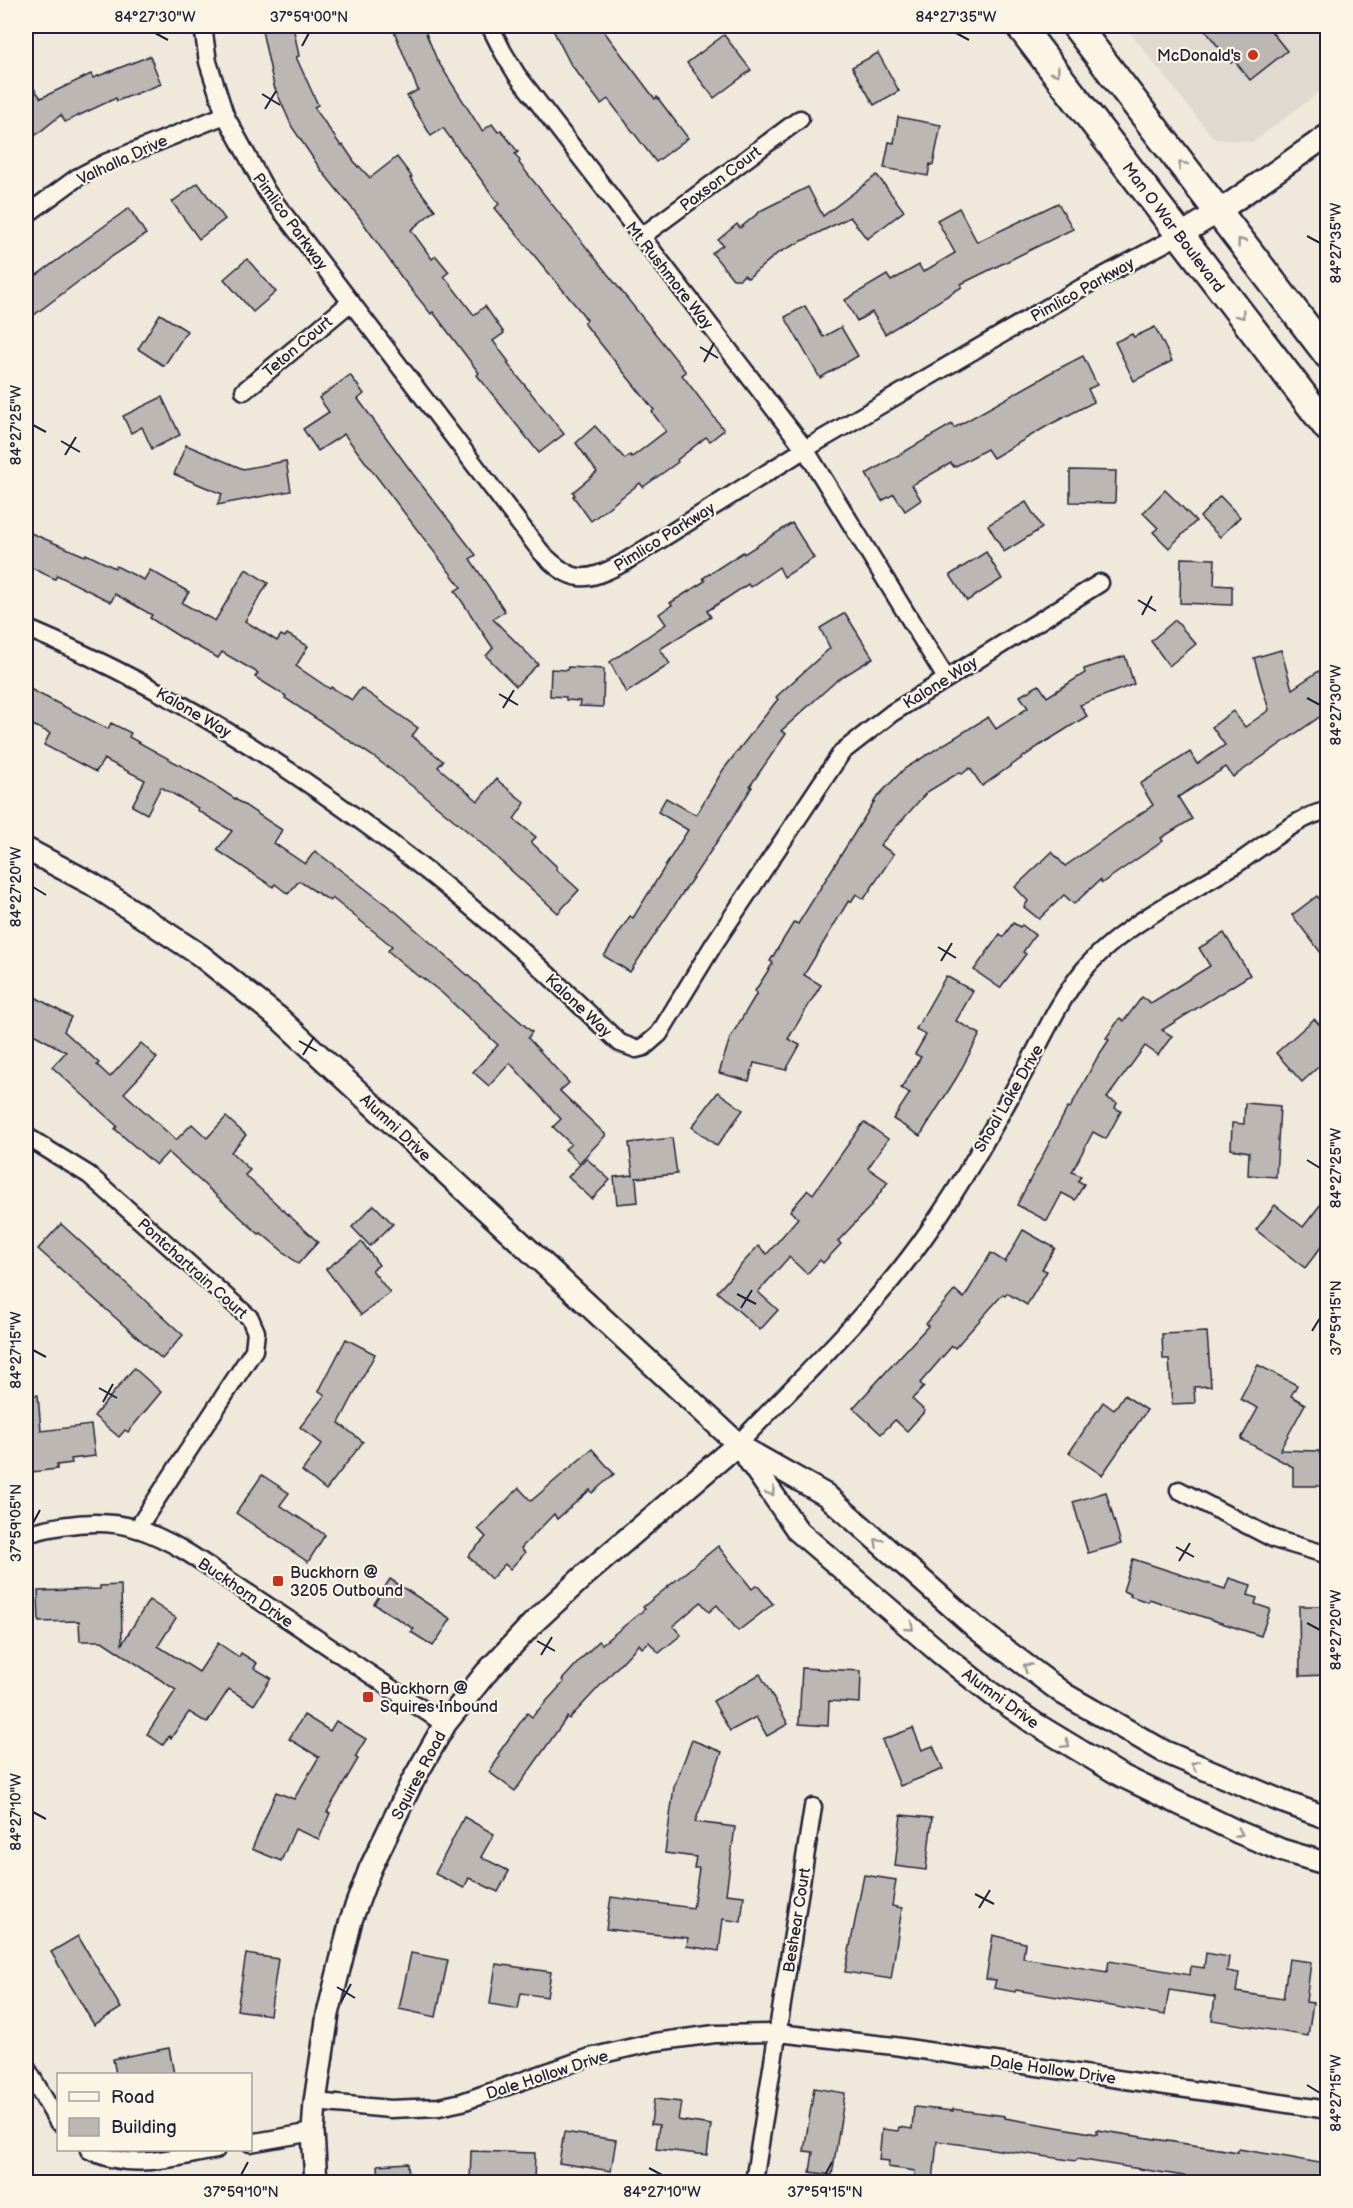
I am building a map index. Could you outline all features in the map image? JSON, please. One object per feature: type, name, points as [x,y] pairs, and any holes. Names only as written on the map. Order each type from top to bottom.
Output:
[{"type":"main road","name":"Man O War Boulevard","points":[[1020,26],[1328,428]]},
{"type":"main road","points":[[1076,26],[1328,355]]},
{"type":"street","name":"Pimlico Parkway","points":[[203,26],[208,62],[225,115],[267,192],[541,552],[557,569],[568,575],[579,577],[604,573],[805,449],[1081,288],[1180,235],[1218,212],[1328,135]]},
{"type":"street","name":"Mt Rushmore Way","points":[[490,26],[517,75],[805,449],[946,678]]},
{"type":"street","name":"Valhalla Drive","points":[[26,215],[78,177],[105,163],[225,115]]},
{"type":"street","name":"Paxson Court","points":[[641,237],[800,119]]},
{"type":"street","name":"Teton Court","points":[[244,391],[351,302]]},
{"type":"street","name":"Kalone Way","points":[[26,628],[77,650],[150,687],[260,751],[326,794],[425,869],[491,923],[620,1043],[636,1049],[645,1047],[659,1034],[714,944],[842,752],[892,713],[1101,583]]},
{"type":"street","name":"Shoal Lake Drive","points":[[738,1444],[860,1316],[899,1271],[928,1232],[987,1137],[1064,999],[1083,971],[1111,943],[1144,920],[1310,815],[1328,811]]},
{"type":"street","name":"Alumni Drive","points":[[26,849],[92,884],[200,955],[280,1019],[738,1444],[798,1531],[939,1652],[992,1694],[1090,1758],[1173,1802],[1281,1850],[1328,1864]]},
{"type":"street","name":"Pontchartrain Court","points":[[26,1136],[89,1175],[250,1318],[256,1332],[254,1350],[137,1529]]},
{"type":"street","name":"Alumni Drive","points":[[738,1444],[826,1495],[976,1628],[1064,1694],[1165,1752],[1281,1801],[1328,1818]]},
{"type":"street","name":"Squires Road","points":[[316,2182],[313,2132],[315,2102],[327,2014],[351,1920],[370,1869],[411,1785],[445,1724],[485,1674],[534,1622],[586,1574],[738,1444]]},
{"type":"street","points":[[1179,1490],[1274,1539],[1328,1555]]},
{"type":"street","name":"Buckhorn Drive","points":[[26,1534],[53,1526],[78,1523],[137,1529],[193,1557],[445,1724]]},
{"type":"street","name":"Beshear Court","points":[[778,2033],[813,1807]]},
{"type":"street","points":[[754,2182],[778,2033]]},
{"type":"street","name":"Dale Hollow Drive","points":[[315,2102],[390,2109],[439,2107],[462,2102],[590,2057],[656,2042],[715,2034],[778,2033],[884,2044],[1328,2110]]},
{"type":"street","points":[[26,2067],[57,2119]]},
{"type":"street","points":[[252,2143],[313,2132]]},
{"type":"street","points":[[92,2151],[116,2160],[151,2162],[211,2151]]},
{"type":"shaded area","points":[[1125,26],[1327,26],[1327,86],[1253,142],[1214,139]]},
{"type":"building","points":[[261,26],[293,26],[299,56],[296,57],[318,105],[314,107],[358,167],[370,178],[397,157],[435,210],[411,230],[432,259],[436,256],[449,272],[444,276],[474,315],[485,306],[504,333],[493,341],[509,362],[507,363],[564,434],[539,453],[477,375],[479,373],[433,312],[431,314],[402,278],[359,217],[321,170],[292,127],[274,86]]},
{"type":"building","points":[[392,26],[423,26],[437,60],[482,131],[492,124],[498,132],[501,130],[518,152],[515,154],[519,163],[686,372],[682,375],[724,430],[710,441],[706,437],[677,460],[678,462],[643,487],[640,483],[591,521],[573,496],[575,495],[573,492],[597,472],[576,443],[595,426],[625,459],[630,455],[632,457],[666,431],[652,412],[654,410],[584,323],[587,320],[581,312],[495,208],[499,204],[443,128],[431,136],[407,96],[418,90]]},
{"type":"building","points":[[551,26],[600,26],[655,99],[657,97],[688,138],[656,162],[608,99],[601,104],[570,63]]},
{"type":"building","name":"McDonald's","points":[[1202,26],[1267,26],[1287,51],[1250,80],[1234,60],[1231,63]]},
{"type":"building","points":[[724,35],[751,70],[714,98],[687,63]]},
{"type":"building","points":[[878,53],[899,91],[874,105],[852,67]]},
{"type":"building","points":[[150,56],[161,84],[117,101],[116,98],[65,122],[61,115],[26,143],[26,78],[41,98],[91,74],[93,78]]},
{"type":"building","points":[[898,117],[941,125],[933,165],[930,164],[928,176],[884,168],[889,142],[894,143]]},
{"type":"building","points":[[877,175],[904,211],[867,239],[850,217],[778,253],[748,278],[744,275],[740,279],[733,279],[712,253],[723,245],[718,240],[737,224],[740,228],[762,210],[808,187],[823,216]]},
{"type":"building","points":[[198,183],[225,219],[199,239],[172,202]]},
{"type":"building","points":[[1058,203],[1073,229],[961,284],[962,287],[885,334],[872,312],[857,321],[845,300],[887,275],[891,281],[919,265],[923,272],[955,253],[937,220],[959,208],[977,242]]},
{"type":"building","points":[[129,208],[146,234],[111,257],[26,321],[26,283]]},
{"type":"building","points":[[247,259],[276,292],[253,312],[224,279]]},
{"type":"building","points":[[805,306],[823,337],[841,327],[858,356],[820,378],[785,317]]},
{"type":"building","points":[[160,314],[187,331],[164,366],[138,349]]},
{"type":"building","points":[[1155,327],[1172,361],[1134,381],[1115,342],[1132,334],[1134,337]]},
{"type":"building","points":[[1083,356],[1097,385],[1088,389],[1094,402],[993,458],[987,449],[954,467],[951,463],[912,485],[921,500],[905,511],[894,494],[882,501],[866,474],[952,424],[954,428]]},
{"type":"building","points":[[350,375],[364,394],[358,399],[476,555],[470,559],[505,611],[493,619],[538,664],[516,686],[486,656],[493,648],[455,591],[461,587],[344,434],[318,451],[303,429],[329,412],[319,398]]},
{"type":"building","points":[[162,397],[180,435],[152,449],[142,427],[131,433],[123,416]]},
{"type":"building","points":[[186,445],[243,469],[286,461],[291,491],[217,505],[222,494],[174,474]]},
{"type":"building","points":[[1070,470],[1116,471],[1115,503],[1070,502]]},
{"type":"building","points":[[1165,490],[1196,521],[1169,548],[1153,532],[1158,528],[1143,513]]},
{"type":"building","points":[[1220,496],[1240,517],[1220,537],[1200,517]]},
{"type":"building","points":[[1026,502],[1042,528],[1004,552],[988,525]]},
{"type":"building","points":[[792,523],[814,558],[784,577],[779,567],[750,587],[748,584],[707,611],[711,617],[660,649],[670,664],[626,693],[610,662],[666,624],[659,614],[672,605],[670,603],[705,581],[703,578]]},
{"type":"building","points":[[26,531],[115,568],[116,566],[144,580],[150,570],[189,592],[182,603],[215,621],[246,569],[268,583],[245,621],[277,641],[281,635],[285,637],[287,634],[308,646],[296,666],[330,689],[331,687],[352,700],[361,688],[418,728],[412,736],[443,761],[438,767],[478,801],[496,779],[525,803],[514,819],[536,837],[531,842],[579,890],[558,913],[472,835],[421,793],[374,757],[255,677],[258,673],[222,652],[218,658],[180,637],[150,618],[152,615],[115,594],[111,602],[57,575],[55,579],[26,565]]},
{"type":"building","points":[[986,552],[1002,579],[967,601],[950,575]]},
{"type":"building","points":[[1181,558],[1215,559],[1214,585],[1232,586],[1232,605],[1180,603]]},
{"type":"building","points":[[845,613],[873,658],[836,681],[781,731],[786,734],[630,972],[604,956],[630,916],[633,918],[688,830],[658,812],[666,798],[696,815],[723,770],[778,699],[776,697],[830,648],[820,628]]},
{"type":"building","points":[[1175,620],[1196,644],[1169,666],[1151,641]]},
{"type":"building","points":[[1281,650],[1292,689],[1328,665],[1328,711],[1233,777],[1226,767],[1178,797],[1192,819],[1161,838],[1163,841],[1102,883],[1100,880],[1074,904],[1064,895],[1039,919],[1024,907],[1028,901],[1015,887],[1052,852],[1065,866],[1153,805],[1140,784],[1190,752],[1197,764],[1225,745],[1212,727],[1233,711],[1245,727],[1269,710],[1254,658]]},
{"type":"building","points":[[1125,656],[1134,684],[1080,705],[1087,716],[982,786],[970,768],[927,792],[880,845],[894,854],[864,899],[856,894],[851,902],[849,900],[804,975],[821,985],[788,1039],[800,1045],[786,1070],[754,1063],[749,1081],[719,1073],[730,1038],[773,963],[770,961],[794,922],[798,924],[877,797],[904,769],[988,717],[996,729],[1028,708],[1020,696],[1039,685],[1047,697],[1085,673],[1084,669]]},
{"type":"building","points":[[568,667],[604,669],[603,707],[579,706],[580,701],[550,696],[551,669],[567,670]]},
{"type":"building","points":[[26,687],[108,729],[111,723],[131,733],[129,737],[205,779],[282,830],[274,843],[305,864],[315,851],[397,913],[532,1032],[528,1038],[569,1083],[560,1091],[606,1135],[579,1163],[565,1149],[571,1144],[553,1127],[561,1119],[510,1063],[489,1086],[473,1072],[498,1045],[442,993],[388,951],[392,946],[332,898],[330,901],[299,881],[288,894],[275,884],[273,887],[217,850],[232,831],[197,810],[198,808],[161,787],[147,814],[132,806],[145,780],[104,759],[96,772],[44,745],[50,733],[26,722]]},
{"type":"building","points":[[1317,896],[1328,910],[1328,962],[1292,915]]},
{"type":"building","points":[[1013,923],[1020,927],[1022,925],[1035,935],[1023,952],[1026,954],[1000,988],[974,970],[1000,934],[1003,937]]},
{"type":"building","points":[[1224,933],[1250,975],[1162,1030],[1172,1036],[1158,1055],[1145,1046],[1107,1098],[1117,1103],[1115,1108],[1121,1111],[1106,1139],[1093,1132],[1072,1172],[1081,1176],[1078,1181],[1084,1184],[1075,1200],[1062,1193],[1047,1221],[1017,1205],[1068,1107],[1070,1108],[1109,1040],[1106,1038],[1120,1018],[1124,1021],[1142,997],[1151,1003],[1210,966],[1199,948]]},
{"type":"building","points":[[946,976],[973,991],[956,1021],[980,1034],[957,1077],[920,1136],[893,1119],[910,1093],[901,1088],[921,1057],[915,1054],[926,1035],[916,1029]]},
{"type":"building","points":[[26,992],[71,1017],[64,1031],[99,1063],[97,1065],[110,1077],[141,1043],[157,1058],[124,1093],[176,1140],[192,1124],[207,1138],[226,1117],[246,1135],[231,1152],[250,1170],[245,1175],[318,1242],[298,1264],[261,1233],[259,1234],[168,1152],[156,1165],[115,1129],[117,1126],[52,1067],[66,1052],[26,1030]]},
{"type":"building","points":[[1314,1019],[1328,1033],[1328,1058],[1302,1082],[1276,1053]]},
{"type":"building","points":[[718,1092],[743,1110],[717,1146],[692,1127]]},
{"type":"building","points":[[1245,1103],[1280,1106],[1276,1177],[1248,1175],[1249,1152],[1231,1149],[1232,1123],[1244,1124]]},
{"type":"building","points":[[864,1122],[888,1139],[868,1168],[888,1182],[870,1207],[838,1241],[841,1244],[823,1263],[820,1260],[807,1274],[789,1257],[758,1292],[778,1310],[760,1330],[717,1292],[758,1246],[767,1254],[798,1218],[790,1211],[808,1190],[813,1194]]},
{"type":"building","points":[[672,1138],[677,1174],[636,1178],[638,1202],[617,1204],[614,1177],[633,1175],[629,1143]]},
{"type":"building","points":[[586,1158],[610,1180],[592,1199],[568,1177]]},
{"type":"building","points":[[1328,1195],[1328,1238],[1305,1268],[1256,1230],[1275,1205],[1303,1227]]},
{"type":"building","points":[[374,1205],[393,1224],[370,1246],[352,1227]]},
{"type":"building","points":[[61,1224],[183,1335],[162,1359],[38,1249]]},
{"type":"building","points":[[1023,1230],[1055,1248],[1042,1269],[1047,1271],[1027,1305],[1007,1293],[1005,1296],[1003,1294],[955,1348],[952,1346],[920,1383],[924,1387],[912,1399],[925,1411],[907,1431],[895,1420],[881,1434],[853,1408],[928,1326],[926,1324],[955,1290],[964,1298],[991,1253],[1005,1262]]},
{"type":"building","points":[[362,1242],[379,1265],[372,1270],[390,1293],[361,1315],[326,1269]]},
{"type":"building","points":[[1207,1332],[1211,1386],[1194,1387],[1195,1403],[1172,1404],[1169,1359],[1163,1359],[1162,1334]]},
{"type":"building","points":[[346,1339],[375,1354],[339,1423],[363,1442],[326,1490],[302,1471],[322,1444],[300,1427],[325,1395],[319,1391]]},
{"type":"building","points":[[1258,1365],[1297,1385],[1291,1396],[1305,1404],[1280,1450],[1319,1451],[1319,1453],[1328,1455],[1328,1486],[1293,1486],[1293,1467],[1241,1439],[1258,1408],[1240,1399]]},
{"type":"building","points":[[134,1368],[161,1392],[128,1432],[125,1430],[119,1437],[94,1416]]},
{"type":"building","points":[[38,1395],[41,1431],[91,1425],[95,1456],[71,1459],[72,1463],[57,1465],[57,1469],[32,1472],[29,1446],[26,1446],[26,1396]]},
{"type":"building","points":[[1124,1395],[1147,1410],[1102,1475],[1069,1453],[1103,1402],[1114,1410]]},
{"type":"building","points":[[592,1449],[614,1474],[592,1493],[590,1490],[557,1519],[554,1514],[521,1548],[525,1553],[510,1569],[505,1564],[491,1579],[468,1556],[486,1537],[478,1529],[519,1488],[531,1501]]},
{"type":"building","points":[[262,1475],[289,1493],[280,1505],[325,1535],[308,1562],[236,1513]]},
{"type":"building","points":[[1106,1492],[1121,1544],[1088,1553],[1073,1502]]},
{"type":"building","points":[[718,1546],[752,1589],[757,1585],[773,1604],[738,1631],[717,1605],[709,1612],[701,1602],[673,1626],[681,1635],[659,1653],[649,1642],[642,1648],[639,1644],[569,1719],[567,1717],[515,1791],[489,1772],[500,1756],[498,1754],[527,1713],[532,1717],[564,1682],[562,1680],[599,1641],[602,1644],[645,1609],[643,1607]]},
{"type":"building","points":[[1133,1559],[1225,1589],[1229,1578],[1251,1585],[1248,1595],[1257,1598],[1255,1604],[1270,1609],[1261,1636],[1149,1599],[1148,1602],[1130,1596],[1131,1594],[1123,1591]]},
{"type":"building","points":[[390,1579],[451,1619],[433,1646],[411,1632],[414,1629],[374,1604]]},
{"type":"building","points":[[121,1585],[122,1644],[149,1600],[176,1618],[158,1646],[199,1672],[218,1643],[239,1657],[241,1653],[257,1663],[254,1668],[271,1678],[254,1705],[229,1689],[207,1723],[189,1712],[171,1738],[169,1736],[163,1745],[147,1734],[176,1690],[102,1641],[80,1641],[79,1621],[39,1622],[38,1591],[100,1589],[100,1586]]},
{"type":"building","points":[[1299,1606],[1327,1606],[1328,1675],[1300,1676]]},
{"type":"building","points":[[802,1668],[861,1671],[860,1703],[829,1701],[828,1726],[799,1724]]},
{"type":"building","points":[[760,1674],[788,1724],[767,1736],[756,1717],[730,1731],[713,1701]]},
{"type":"building","points":[[304,1715],[330,1731],[336,1721],[366,1739],[355,1757],[358,1759],[327,1812],[330,1813],[319,1839],[295,1829],[281,1861],[252,1849],[276,1792],[294,1799],[319,1757],[289,1739]]},
{"type":"building","points":[[913,1728],[922,1750],[933,1746],[943,1769],[900,1786],[882,1740]]},
{"type":"building","points":[[692,1740],[722,1752],[695,1822],[735,1827],[726,1894],[744,1896],[741,1922],[723,1919],[719,1951],[687,1946],[688,1938],[606,1929],[611,1897],[693,1908],[699,1868],[694,1868],[696,1857],[665,1853],[674,1787]]},
{"type":"building","points":[[901,1815],[932,1818],[926,1870],[895,1866]]},
{"type":"building","points":[[464,1817],[494,1834],[481,1857],[509,1871],[498,1892],[469,1878],[464,1888],[435,1874]]},
{"type":"building","points":[[864,1875],[896,1880],[892,1906],[902,1908],[891,1979],[845,1972]]},
{"type":"building","points":[[993,1935],[1025,1943],[1023,1958],[1107,1972],[1109,1961],[1190,1975],[1191,1966],[1204,1968],[1206,1953],[1229,1957],[1227,1971],[1239,1973],[1236,1992],[1283,1999],[1289,1959],[1311,1962],[1306,2002],[1313,2003],[1308,2036],[1212,2020],[1215,1997],[1169,1990],[1165,2015],[994,1988],[996,1980],[986,1979]]},
{"type":"building","points":[[78,1936],[121,2008],[94,2025],[51,1952]]},
{"type":"building","points":[[411,1953],[448,1960],[436,2017],[399,2009]]},
{"type":"building","points":[[246,1954],[278,1959],[270,2015],[237,2010]]},
{"type":"building","points":[[496,1964],[551,1972],[547,1997],[521,1993],[518,2009],[490,2004]]},
{"type":"building","points":[[169,2048],[174,2073],[116,2073],[113,2059]]},
{"type":"building","points":[[814,2088],[845,2093],[832,2175],[810,2172],[813,2152],[804,2151]]},
{"type":"building","points":[[654,2099],[681,2102],[678,2120],[711,2125],[707,2155],[656,2149],[659,2125],[651,2124]]},
{"type":"building","points":[[914,2107],[953,2111],[953,2109],[1005,2116],[1005,2118],[1097,2134],[1097,2130],[1238,2152],[1238,2149],[1287,2157],[1325,2164],[1323,2182],[1240,2182],[1216,2179],[1216,2181],[1077,2159],[1076,2161],[937,2141],[933,2182],[914,2182],[915,2171],[888,2167],[889,2161],[879,2160],[882,2129],[898,2131],[899,2127],[912,2129]]},
{"type":"building","points":[[564,2132],[616,2140],[611,2171],[559,2163]]},
{"type":"building","points":[[471,2151],[535,2153],[534,2182],[470,2182]]},
{"type":"building","points":[[408,2163],[409,2182],[379,2182],[378,2165]]},
{"type":"place","name":"McDonald's","points":[[1253,55]]},
{"type":"place","name":"Buckhorn @ 3205 Outbound","points":[[278,1581]]},
{"type":"place","name":"Buckhorn @ Squires Inbound","points":[[368,1697]]}]
